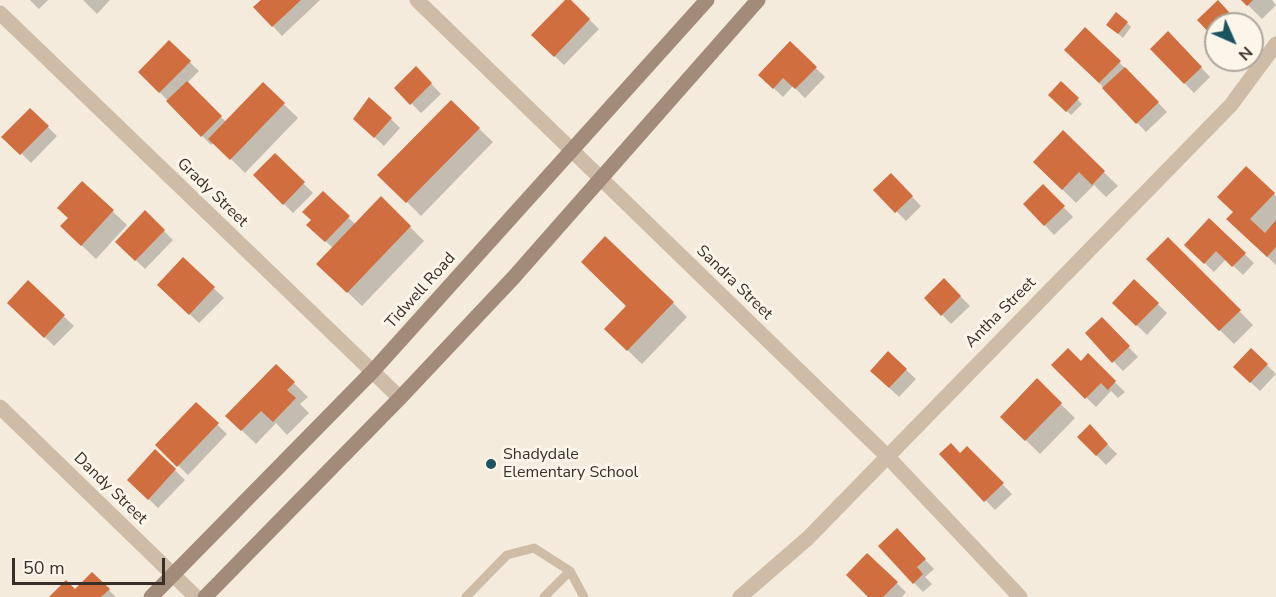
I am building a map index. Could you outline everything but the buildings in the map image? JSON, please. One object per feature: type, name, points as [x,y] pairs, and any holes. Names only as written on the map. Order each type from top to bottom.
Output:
[{"type":"main road","name":"Tidwell Road","points":[[151,597],[372,372],[707,0]]},
{"type":"main road","points":[[205,597],[400,398],[514,277],[758,0]]},
{"type":"street","name":"Sandra Street","points":[[417,0],[886,455],[1020,597]]},
{"type":"street","name":"Grady Street","points":[[0,14],[400,398]]},
{"type":"street","name":"Antha Street","points":[[740,597],[808,538],[886,455],[1231,105],[1276,44]]},
{"type":"street","name":"Dandy Street","points":[[0,407],[196,597]]},
{"type":"lane","points":[[466,597],[507,555],[534,548],[570,571],[584,597]]},
{"type":"lane","points":[[544,597],[570,571]]},
{"type":"place","name":"Shadydale Elementary School","points":[[491,464]]}]
